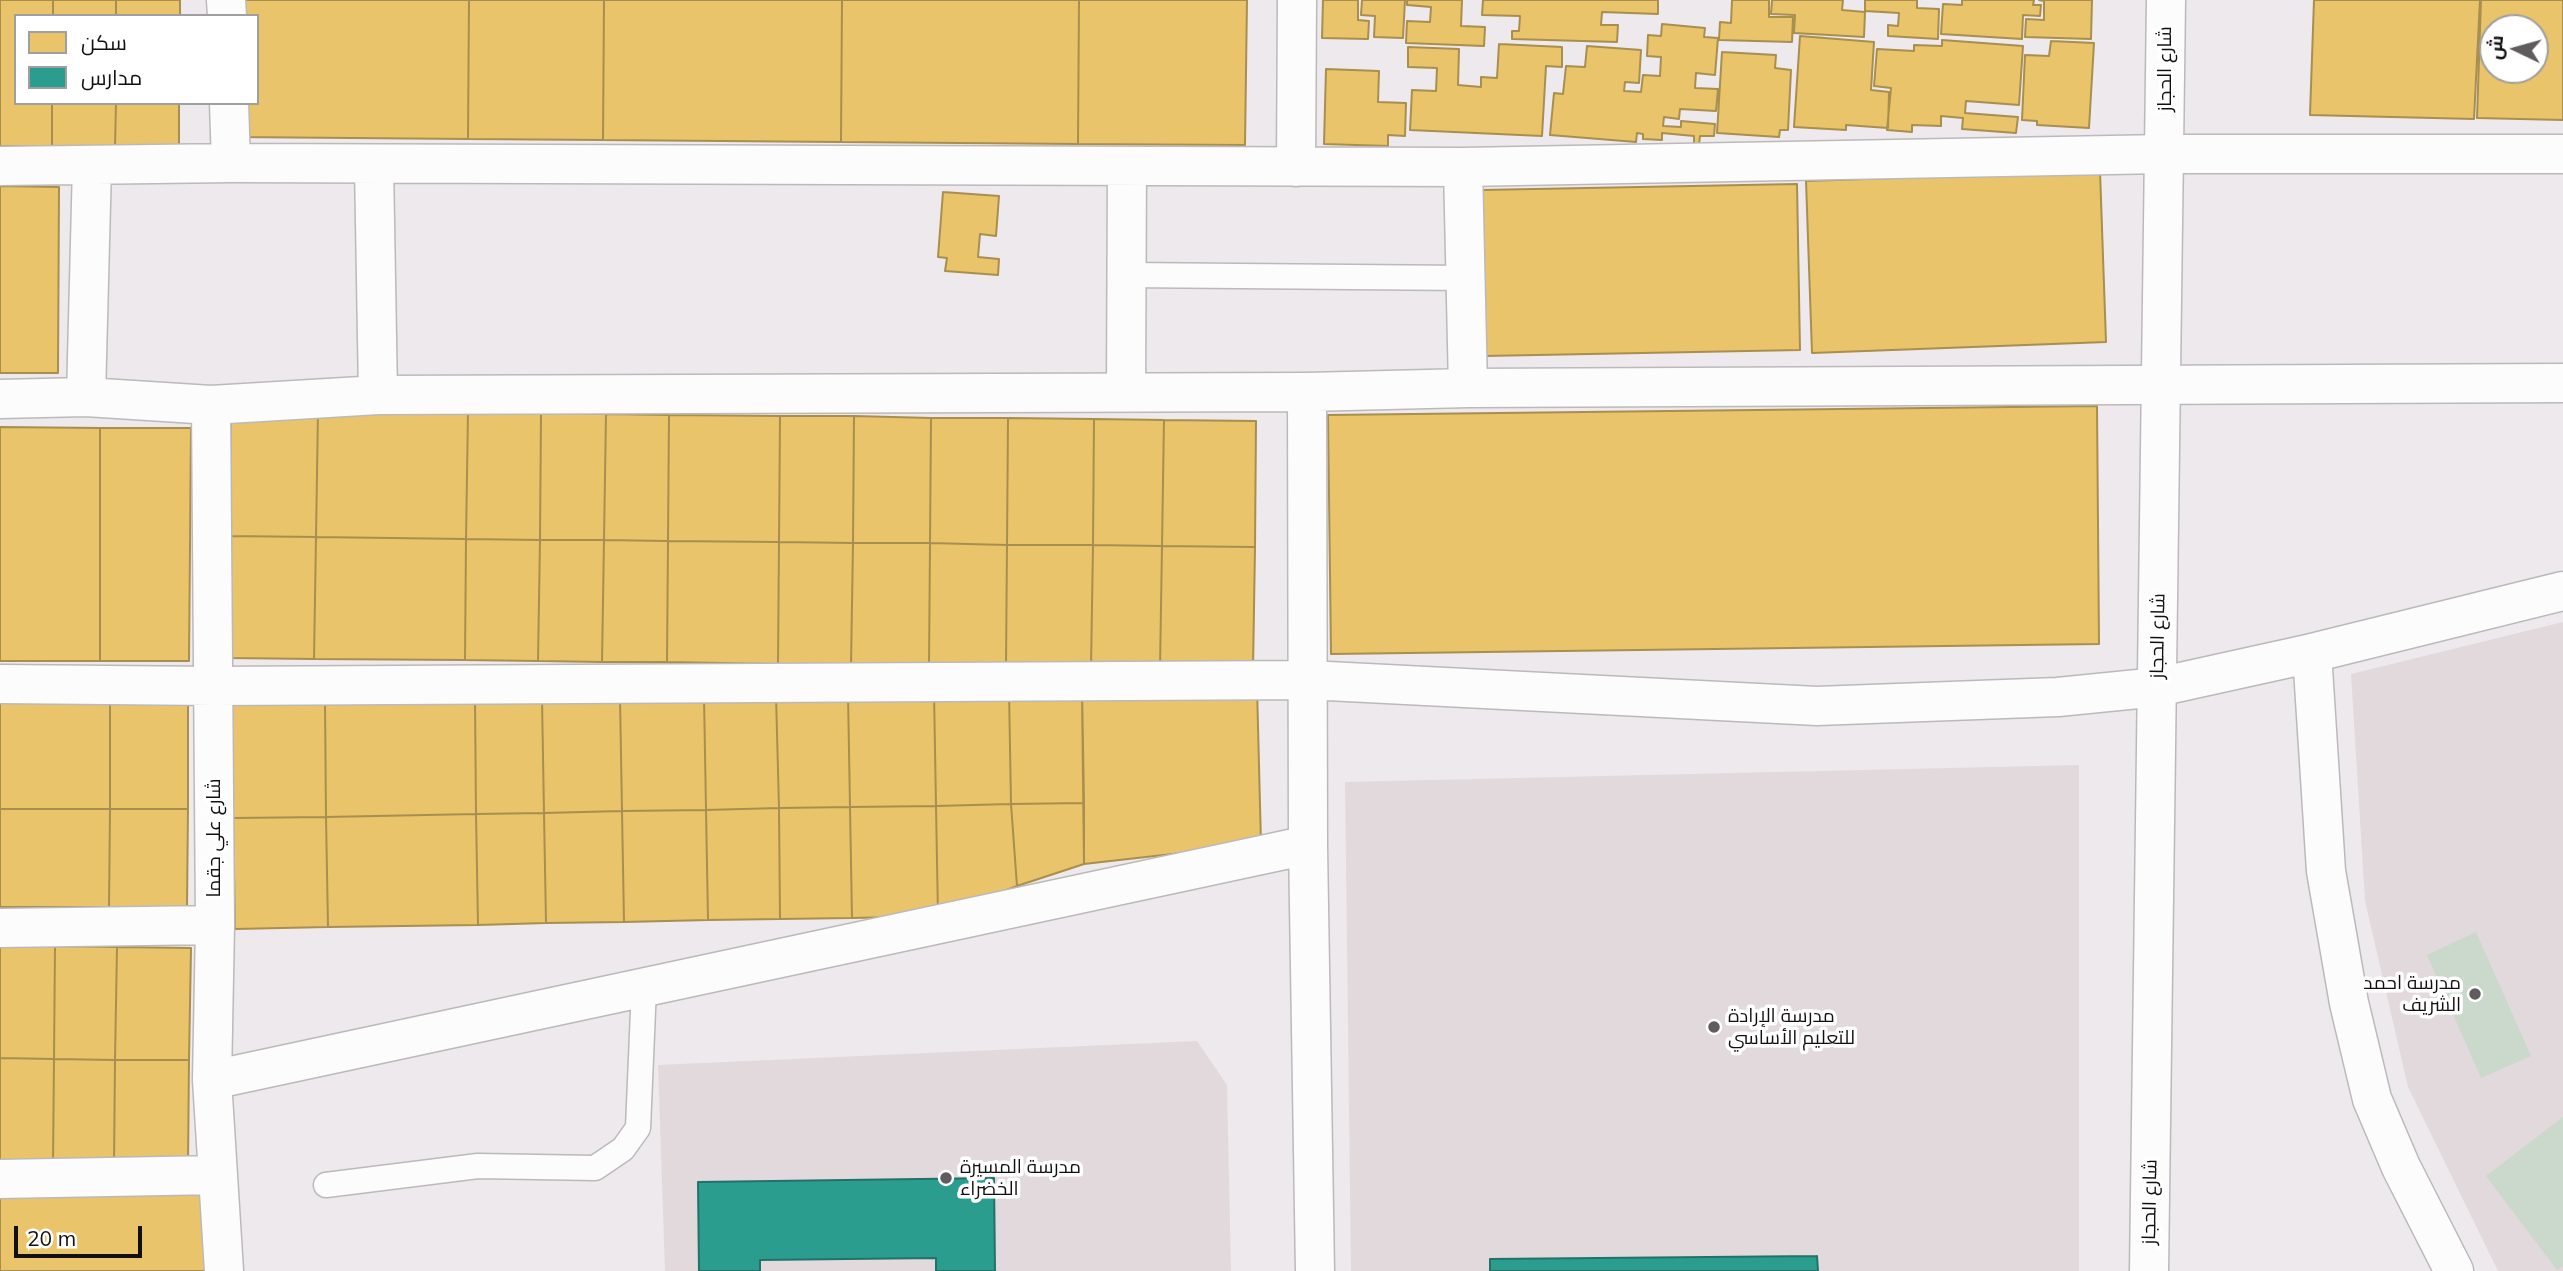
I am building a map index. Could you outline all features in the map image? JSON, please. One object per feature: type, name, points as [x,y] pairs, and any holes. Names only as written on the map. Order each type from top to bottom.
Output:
[{"type":"street","points":[[1296,167],[1297,0]]},
{"type":"street","name":"شارع الحجاز","points":[[2149,1271],[2166,0]]},
{"type":"street","points":[[229,105],[231,163]]},
{"type":"street","points":[[0,166],[231,163],[1462,167],[2165,154],[2563,154]]},
{"type":"street","points":[[374,164],[377,395]]},
{"type":"street","points":[[86,397],[92,165]]},
{"type":"street","points":[[1126,167],[1126,390]]},
{"type":"street","points":[[1462,167],[1468,388]]},
{"type":"street","points":[[0,399],[86,397],[211,405],[377,395],[1126,390],[1307,392],[1468,388],[2161,383],[2563,383]]},
{"type":"street","points":[[1307,392],[1308,845],[1315,1271]]},
{"type":"street","name":"شارع علي جقما","points":[[211,405],[215,925],[212,1080],[223,1271]]},
{"type":"street","points":[[0,684],[214,687],[1308,680],[1817,706],[2058,697],[2158,687],[2312,653],[2563,591]]},
{"type":"street","points":[[2312,653],[2326,871],[2349,1003],[2372,1099],[2401,1167],[2454,1271]]},
{"type":"street","points":[[212,1080],[1308,845]]},
{"type":"street","points":[[0,928],[215,925]]},
{"type":"street","points":[[0,1179],[216,1175]]},
{"type":"lane","points":[[1127,275],[1465,278]]},
{"type":"lane","points":[[326,1185],[478,1166],[595,1168],[623,1149],[638,1128],[644,987]]},
{"type":"shaded area","name":"مدرسة احمد الشريف","points":[[2563,622],[2563,1271],[2498,1271],[2408,1087],[2365,901],[2351,674]]},
{"type":"shaded area","name":"مدرسة الإرادة للتعليم الأساسي","points":[[2079,765],[2079,1271],[1351,1271],[1345,782]]},
{"type":"shaded area","points":[[2476,932],[2531,1056],[2481,1078],[2427,955]]},
{"type":"shaded area","name":"مدرسة المسيرة الخضراء","points":[[1197,1041],[1227,1085],[1231,1271],[665,1271],[658,1065]]},
{"type":"shaded area","points":[[2563,1117],[2563,1266],[2557,1270],[2486,1176]]},
{"type":"building: سكن","points":[[0,0],[53,0],[53,14],[14,14],[14,105],[52,105],[52,147],[0,146]]},
{"type":"building: سكن","points":[[53,0],[116,0],[116,14],[53,14]]},
{"type":"building: سكن","points":[[116,0],[180,0],[180,14],[116,14]]},
{"type":"building: سكن","points":[[235,0],[469,0],[468,139],[235,137],[235,105],[259,105],[259,14],[235,14]]},
{"type":"building: سكن","points":[[469,0],[604,0],[603,140],[468,139]]},
{"type":"building: سكن","points":[[604,0],[842,0],[841,142],[603,140]]},
{"type":"building: سكن","points":[[842,0],[1079,0],[1078,144],[841,142]]},
{"type":"building: سكن","points":[[1079,0],[1247,0],[1245,145],[1078,144]]},
{"type":"building: سكن","points":[[1323,0],[1358,0],[1358,20],[1369,21],[1368,39],[1322,38]]},
{"type":"building: سكن","points":[[1362,0],[1405,0],[1403,38],[1374,37],[1375,16],[1361,15]]},
{"type":"building: سكن","points":[[1407,0],[1462,0],[1461,26],[1485,27],[1484,46],[1406,43],[1407,21],[1430,22],[1431,7],[1407,5]]},
{"type":"building: سكن","points":[[1483,0],[1658,0],[1658,14],[1602,12],[1601,25],[1618,25],[1617,42],[1512,39],[1512,31],[1519,31],[1520,16],[1482,15]]},
{"type":"building: سكن","points":[[1732,0],[1769,0],[1769,17],[1793,17],[1792,42],[1719,40],[1720,22],[1731,23]]},
{"type":"building: سكن","points":[[1772,0],[1843,0],[1842,10],[1865,12],[1864,37],[1794,33],[1795,15],[1771,14]]},
{"type":"building: سكن","points":[[1865,0],[1917,0],[1917,8],[1939,9],[1938,39],[1888,36],[1888,25],[1898,26],[1899,13],[1865,11]]},
{"type":"building: سكن","points":[[1962,0],[2034,0],[2033,5],[2041,5],[2040,16],[2023,15],[2022,39],[1941,34],[1943,4],[1962,5]]},
{"type":"building: سكن","points":[[2039,0],[2092,0],[2091,39],[2025,37],[2026,19],[2044,20],[2044,1]]},
{"type":"building: سكن","points":[[2314,0],[2480,0],[2474,119],[2310,115]]},
{"type":"building: سكن","points":[[2481,0],[2563,0],[2563,120],[2477,118],[2479,59],[2479,84],[2549,84],[2549,14],[2481,14]]},
{"type":"building: سكن","points":[[1662,24],[1705,28],[1704,37],[1718,38],[1715,75],[1696,73],[1695,88],[1718,89],[1716,111],[1680,109],[1679,119],[1664,117],[1663,126],[1681,127],[1681,121],[1715,124],[1714,136],[1700,136],[1699,145],[1694,144],[1694,136],[1662,133],[1662,140],[1643,139],[1643,134],[1637,133],[1636,142],[1550,135],[1554,93],[1563,94],[1566,66],[1585,67],[1587,46],[1641,50],[1639,83],[1625,82],[1624,91],[1641,92],[1643,75],[1660,76],[1661,57],[1647,56],[1648,35],[1661,36]]},
{"type":"building: سكن","points":[[1800,36],[1874,42],[1871,90],[1889,92],[1888,128],[1846,125],[1846,130],[1794,127]]},
{"type":"building: سكن","points":[[1942,40],[2023,46],[2019,105],[1966,101],[1965,113],[2018,117],[2016,133],[1962,129],[1963,118],[1941,116],[1941,126],[1912,125],[1912,132],[1887,130],[1891,88],[1874,86],[1877,49],[1914,51],[1914,45],[1942,46]]},
{"type":"building: سكن","points":[[2051,41],[2094,43],[2089,128],[2037,125],[2037,121],[2022,120],[2025,55],[2049,56]]},
{"type":"building: سكن","points":[[1499,44],[1562,47],[1562,67],[1546,66],[1542,136],[1410,130],[1412,90],[1436,91],[1437,68],[1408,67],[1408,47],[1459,49],[1458,85],[1481,87],[1481,77],[1497,78]]},
{"type":"building: سكن","points":[[1722,52],[1776,55],[1775,68],[1791,70],[1788,130],[1780,130],[1779,137],[1717,133]]},
{"type":"building: سكن","points":[[1326,69],[1379,71],[1378,102],[1406,103],[1405,136],[1388,135],[1388,146],[1324,144]]},
{"type":"building: سكن","points":[[52,105],[116,105],[115,147],[52,147]]},
{"type":"building: سكن","points":[[116,105],[179,105],[179,148],[115,147]]},
{"type":"building: سكن","points":[[2100,171],[2106,342],[1812,353],[1806,181]]},
{"type":"building: سكن","points":[[1797,184],[1800,350],[1484,356],[1481,190]]},
{"type":"building: سكن","points":[[0,186],[59,187],[58,373],[0,373]]},
{"type":"building: سكن","points":[[943,192],[999,196],[996,236],[980,234],[978,257],[999,259],[998,275],[945,271],[947,258],[938,257]]},
{"type":"building: سكن","points":[[2097,406],[2099,644],[1331,654],[1328,415]]},
{"type":"building: سكن","points":[[231,410],[318,411],[316,537],[229,536]]},
{"type":"building: سكن","points":[[318,411],[468,412],[466,539],[316,537]]},
{"type":"building: سكن","points":[[468,412],[541,413],[540,540],[466,539]]},
{"type":"building: سكن","points":[[541,413],[606,414],[604,540],[540,540]]},
{"type":"building: سكن","points":[[606,414],[669,415],[668,541],[604,540]]},
{"type":"building: سكن","points":[[669,415],[780,416],[779,542],[668,541]]},
{"type":"building: سكن","points":[[780,416],[854,416],[853,543],[779,542]]},
{"type":"building: سكن","points":[[854,416],[931,418],[930,543],[853,543]]},
{"type":"building: سكن","points":[[931,418],[1008,418],[1007,545],[930,543]]},
{"type":"building: سكن","points":[[1008,418],[1094,419],[1093,545],[1007,545]]},
{"type":"building: سكن","points":[[1094,419],[1164,420],[1162,546],[1093,545]]},
{"type":"building: سكن","points":[[1164,420],[1256,421],[1255,547],[1162,546]]},
{"type":"building: سكن","points":[[0,427],[100,428],[100,661],[0,661]]},
{"type":"building: سكن","points":[[100,428],[191,428],[189,661],[100,661]]},
{"type":"building: سكن","points":[[229,536],[316,537],[314,659],[228,658]]},
{"type":"building: سكن","points":[[316,537],[466,539],[465,660],[314,659]]},
{"type":"building: سكن","points":[[466,539],[540,540],[538,661],[465,660]]},
{"type":"building: سكن","points":[[540,540],[604,540],[602,662],[538,661]]},
{"type":"building: سكن","points":[[604,540],[668,541],[667,662],[602,662]]},
{"type":"building: سكن","points":[[668,541],[779,542],[778,664],[667,662]]},
{"type":"building: سكن","points":[[779,542],[853,543],[851,665],[778,664]]},
{"type":"building: سكن","points":[[853,543],[930,543],[929,665],[851,665]]},
{"type":"building: سكن","points":[[930,543],[1007,545],[1006,666],[929,665]]},
{"type":"building: سكن","points":[[1007,545],[1093,545],[1091,667],[1006,666]]},
{"type":"building: سكن","points":[[1093,545],[1162,546],[1160,668],[1091,667]]},
{"type":"building: سكن","points":[[1162,546],[1255,547],[1253,669],[1160,668]]},
{"type":"building: سكن","points":[[1257,687],[1261,844],[1084,864],[1082,690]]},
{"type":"building: سكن","points":[[1082,690],[1084,803],[1011,804],[1009,691]]},
{"type":"building: سكن","points":[[1009,691],[1011,804],[936,806],[934,692]]},
{"type":"building: سكن","points":[[934,692],[936,806],[850,807],[848,694]]},
{"type":"building: سكن","points":[[848,694],[850,807],[779,808],[776,695]]},
{"type":"building: سكن","points":[[776,695],[779,808],[706,810],[704,696]]},
{"type":"building: سكن","points":[[704,696],[706,810],[622,811],[620,698]]},
{"type":"building: سكن","points":[[620,698],[622,811],[544,813],[542,699]]},
{"type":"building: سكن","points":[[542,699],[544,813],[476,814],[475,700]]},
{"type":"building: سكن","points":[[475,700],[476,814],[326,817],[325,703]]},
{"type":"building: سكن","points":[[110,702],[110,809],[0,809],[0,703]]},
{"type":"building: سكن","points":[[110,702],[188,702],[188,809],[110,809]]},
{"type":"building: سكن","points":[[325,703],[326,817],[233,818],[231,704]]},
{"type":"building: سكن","points":[[1084,803],[1084,864],[1017,886],[1011,804]]},
{"type":"building: سكن","points":[[1011,804],[1017,886],[938,916],[936,806]]},
{"type":"building: سكن","points":[[936,806],[938,916],[852,918],[850,807]]},
{"type":"building: سكن","points":[[850,807],[852,918],[780,919],[779,808]]},
{"type":"building: سكن","points":[[779,808],[780,919],[708,920],[706,810]]},
{"type":"building: سكن","points":[[0,809],[110,809],[109,907],[0,907]]},
{"type":"building: سكن","points":[[110,809],[188,809],[187,907],[109,907]]},
{"type":"building: سكن","points":[[706,810],[708,920],[624,922],[622,811]]},
{"type":"building: سكن","points":[[622,811],[624,922],[546,923],[544,813]]},
{"type":"building: سكن","points":[[544,813],[546,923],[478,925],[476,814]]},
{"type":"building: سكن","points":[[476,814],[478,925],[328,927],[326,817]]},
{"type":"building: سكن","points":[[326,817],[328,927],[235,929],[233,818]]},
{"type":"building: سكن","points":[[0,946],[55,946],[54,1059],[0,1058]]},
{"type":"building: سكن","points":[[55,946],[117,947],[115,1060],[54,1059]]},
{"type":"building: سكن","points":[[117,947],[191,948],[189,1060],[115,1060]]},
{"type":"building: سكن","points":[[0,1058],[54,1059],[53,1164],[0,1163]]},
{"type":"building: سكن","points":[[54,1059],[115,1060],[114,1164],[53,1164]]},
{"type":"building: سكن","points":[[115,1060],[189,1060],[188,1165],[114,1164]]},
{"type":"building: سكن","points":[[210,1190],[211,1271],[0,1271],[0,1193]]},
{"type":"building: مدارس","points":[[994,1178],[995,1271],[936,1271],[936,1258],[760,1260],[760,1271],[699,1271],[698,1182]]},
{"type":"building: مدارس","points":[[1817,1256],[1818,1271],[1490,1271],[1490,1259]]},
{"type":"place","name":"مدرسة احمد الشريف","points":[[2475,994]]},
{"type":"place","name":"مدرسة الإرادة للتعليم الأساسي","points":[[1714,1027]]},
{"type":"place","name":"مدرسة المسيرة الخضراء","points":[[946,1178]]}]
